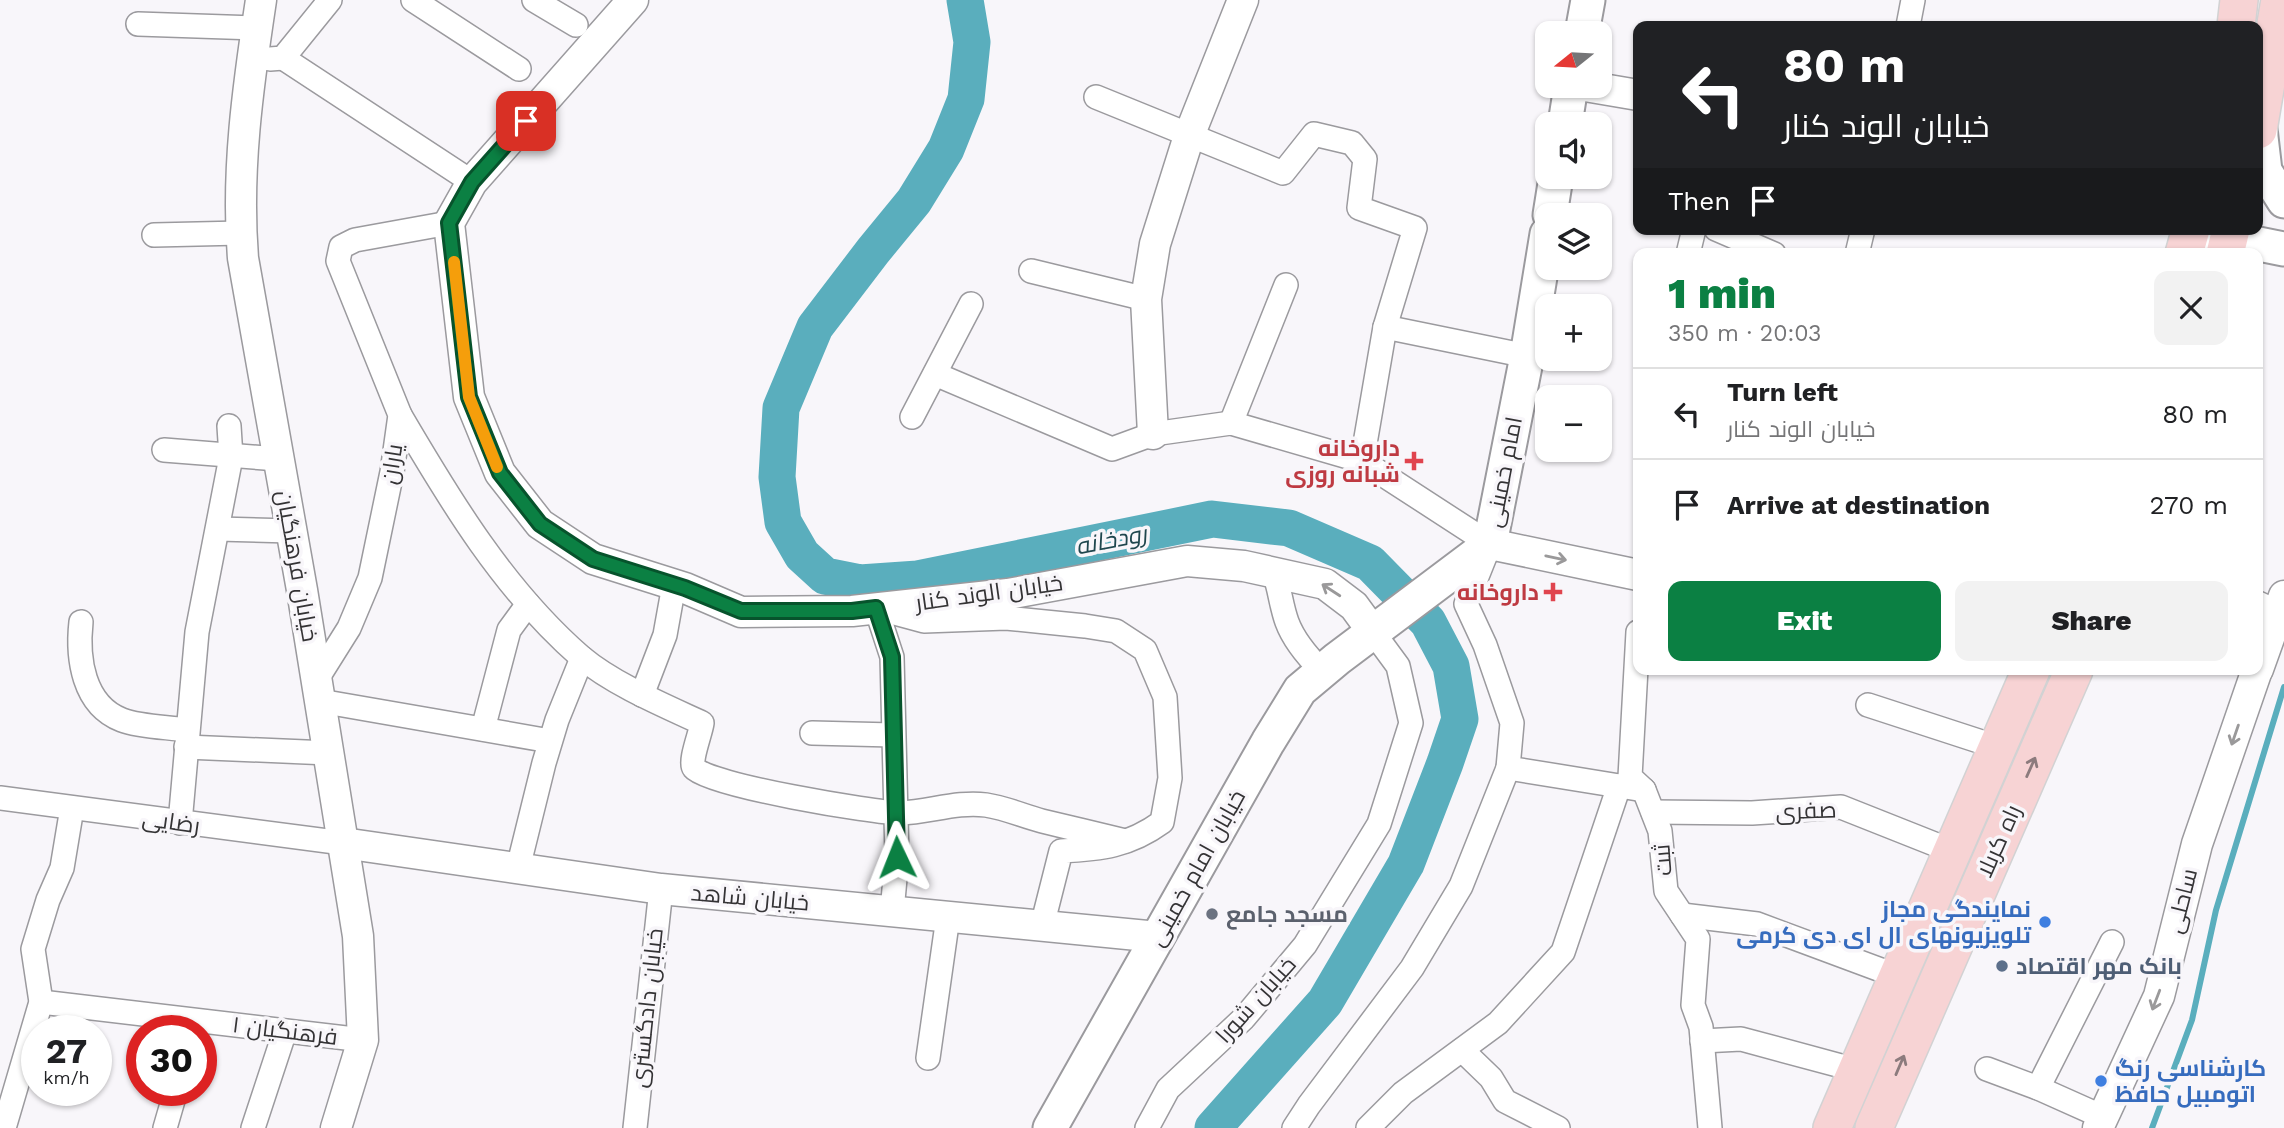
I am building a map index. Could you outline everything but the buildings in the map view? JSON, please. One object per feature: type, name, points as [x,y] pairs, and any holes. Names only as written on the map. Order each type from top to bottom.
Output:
[{"type":"main road","points":[[1584,21],[1588,0]]},
{"type":"main road","points":[[2237,21],[2239,0]]},
{"type":"main road","points":[[2263,97],[2280,0]]},
{"type":"main road","points":[[2263,158],[2265,171],[2284,201]]},
{"type":"main road","points":[[2263,204],[2284,209]]},
{"type":"main road","points":[[2189,236],[2284,249]]},
{"type":"main road","points":[[2263,264],[2284,249]]},
{"type":"main road","name":"امام خمینی","points":[[1490,544],[1539,280]]},
{"type":"main road","name":"خیابان امام خمینی","points":[[1050,1128],[1300,690],[1490,544]]},
{"type":"main road","name":"راه کربلا","points":[[1832,1128],[2029,675]]},
{"type":"main road","name":"راه کربلا","points":[[1874,1128],[2072,675]]},
{"type":"street","points":[[283,58],[330,0]]},
{"type":"street","points":[[413,0],[519,69]]},
{"type":"street","points":[[534,0],[576,26]]},
{"type":"street","points":[[449,223],[472,182],[634,0]]},
{"type":"street","points":[[1153,434],[1146,299],[1155,244],[1189,136],[1243,0]]},
{"type":"street","points":[[1909,21],[1913,0]]},
{"type":"street","points":[[138,24],[259,14]]},
{"type":"street","name":"خیابان فرهنگیان","points":[[259,14],[241,160],[243,258],[319,690],[358,936],[363,1040],[336,1128]]},
{"type":"street","points":[[253,60],[283,58],[472,182]]},
{"type":"street","points":[[1612,91],[1633,94]]},
{"type":"street","points":[[1096,97],[1283,173],[1314,134],[1352,144],[1365,159],[1359,208],[1415,228],[1385,327],[1363,461]]},
{"type":"street","name":"یاران","points":[[319,690],[370,578],[392,472],[400,415],[338,261],[341,247],[355,240],[449,223]]},
{"type":"street","name":"خیابان الوند کنار","points":[[449,223],[469,397],[500,473],[540,524],[593,559],[674,585],[741,611],[852,611],[1009,594],[1187,561],[1244,566],[1325,584],[1383,625]]},
{"type":"street","points":[[154,235],[241,233]]},
{"type":"street","points":[[1730,235],[1760,248]]},
{"type":"street","points":[[1031,271],[1146,299]]},
{"type":"street","points":[[1231,423],[1286,285]]},
{"type":"street","points":[[912,417],[971,304]]},
{"type":"street","points":[[1385,327],[1527,356]]},
{"type":"street","points":[[935,374],[1112,449],[1153,434],[1231,423],[1363,461],[1490,544],[1633,574]]},
{"type":"street","points":[[400,415],[480,543],[528,604],[582,658],[642,695],[702,723],[691,761],[694,768],[702,774],[778,793],[896,812],[981,804],[1003,807],[1039,820],[1125,841]]},
{"type":"street","points":[[180,823],[197,632],[231,457],[229,426]]},
{"type":"street","points":[[164,450],[278,459]]},
{"type":"street","points":[[218,529],[291,531]]},
{"type":"street","points":[[1294,1128],[1412,968],[1461,886],[1508,768],[1512,723],[1485,646],[1466,604],[1490,544]]},
{"type":"street","points":[[1274,573],[1292,633],[1322,671]]},
{"type":"street","points":[[642,695],[665,635],[674,585]]},
{"type":"street","points":[[483,729],[509,630],[528,604]]},
{"type":"street","name":"ساحلی","points":[[2263,644],[2273,604]]},
{"type":"street","points":[[876,608],[892,657],[897,857],[892,911]]},
{"type":"street","points":[[876,608],[924,621],[1006,618],[1106,629],[1116,631],[1145,650],[1165,696],[1170,778],[1162,822],[1143,836],[1100,849],[1061,851],[1042,926]]},
{"type":"street","points":[[81,622],[78,648],[85,681],[102,709],[123,721],[186,739],[329,753]]},
{"type":"street","name":"خیابان شورا","points":[[1147,1128],[1168,1089],[1244,1018],[1305,946],[1379,824],[1411,723],[1398,666],[1383,625]]},
{"type":"street","points":[[518,868],[556,720],[582,658]]},
{"type":"street","name":"ثبت","points":[[1636,675],[1630,777],[1644,790],[1660,831],[1666,891],[1698,940],[1693,1005],[1701,1027],[1710,1128]]},
{"type":"street","name":"ساحلی","points":[[2101,1122],[2159,996],[2197,844],[2254,675]]},
{"type":"street","points":[[319,690],[483,729],[550,741]]},
{"type":"street","points":[[1868,705],[1997,747]]},
{"type":"street","points":[[813,733],[893,735]]},
{"type":"street","points":[[1508,768],[1644,790]]},
{"type":"street","points":[[1368,1128],[1402,1093],[1498,1023],[1563,952],[1619,786]]},
{"type":"street","name":"رضایی","points":[[0,798],[343,843]]},
{"type":"street","name":"صفری","points":[[1653,812],[1752,813],[1841,807],[1952,851]]},
{"type":"street","points":[[4,1128],[41,1002],[33,949],[48,900],[62,868],[72,808]]},
{"type":"street","name":"خیابان شاهد","points":[[343,843],[661,889],[1158,937]]},
{"type":"street","name":"خیابان دادگستری","points":[[635,1128],[661,889]]},
{"type":"street","points":[[1682,915],[1758,924],[1897,976]]},
{"type":"street","points":[[928,1058],[948,916]]},
{"type":"street","points":[[2038,1088],[2112,942]]},
{"type":"street","name":"فرهنگیان ۱","points":[[41,1002],[126,1015]]},
{"type":"street","name":"فرهنگیان ۱","points":[[217,1027],[285,1031],[363,1040]]},
{"type":"street","points":[[253,1128],[285,1031]]},
{"type":"street","points":[[1702,1041],[1741,1040],[1856,1070]]},
{"type":"street","points":[[1462,1050],[1491,1078],[1505,1101],[1558,1128]]},
{"type":"street","points":[[1987,1069],[2038,1088],[2101,1122]]},
{"type":"street","points":[[165,1128],[171,1106]]},
{"type":"waterway","name":"رودخانه","points":[[965,0],[972,42],[966,99],[946,149],[914,201],[815,327],[781,408],[777,477],[783,522],[802,555],[825,576],[860,583],[918,579],[1212,519],[1289,528],[1370,563],[1428,622],[1451,666],[1460,719],[1406,864],[1325,1002],[1213,1128]]},
{"type":"waterway","points":[[2152,1128],[2192,1020],[2216,910],[2284,687]]},
{"type":"slow traffic","points":[[454,262],[469,397],[497,467]]},
{"type":"place","name":"داروخانه شبانه روزی","points":[[1414,461]]},
{"type":"place","name":"داروخانه","points":[[1553,592]]},
{"type":"place","name":"مسجد جامع","points":[[1212,914]]},
{"type":"place","name":"نمایندگی مجاز تلویزیونهای ال ای دی کرمی","points":[[2045,922]]},
{"type":"place","name":"بانک مهر اقتصاد","points":[[2002,966]]},
{"type":"place","name":"کارشناسی رنگ اتومبیل حافظ","points":[[2101,1081]]},
{"type":"route","points":[[526,121],[472,182],[449,223],[469,397],[500,473],[540,524],[593,559],[685,588],[741,611],[852,611],[876,608],[892,657],[897,857]]}]
